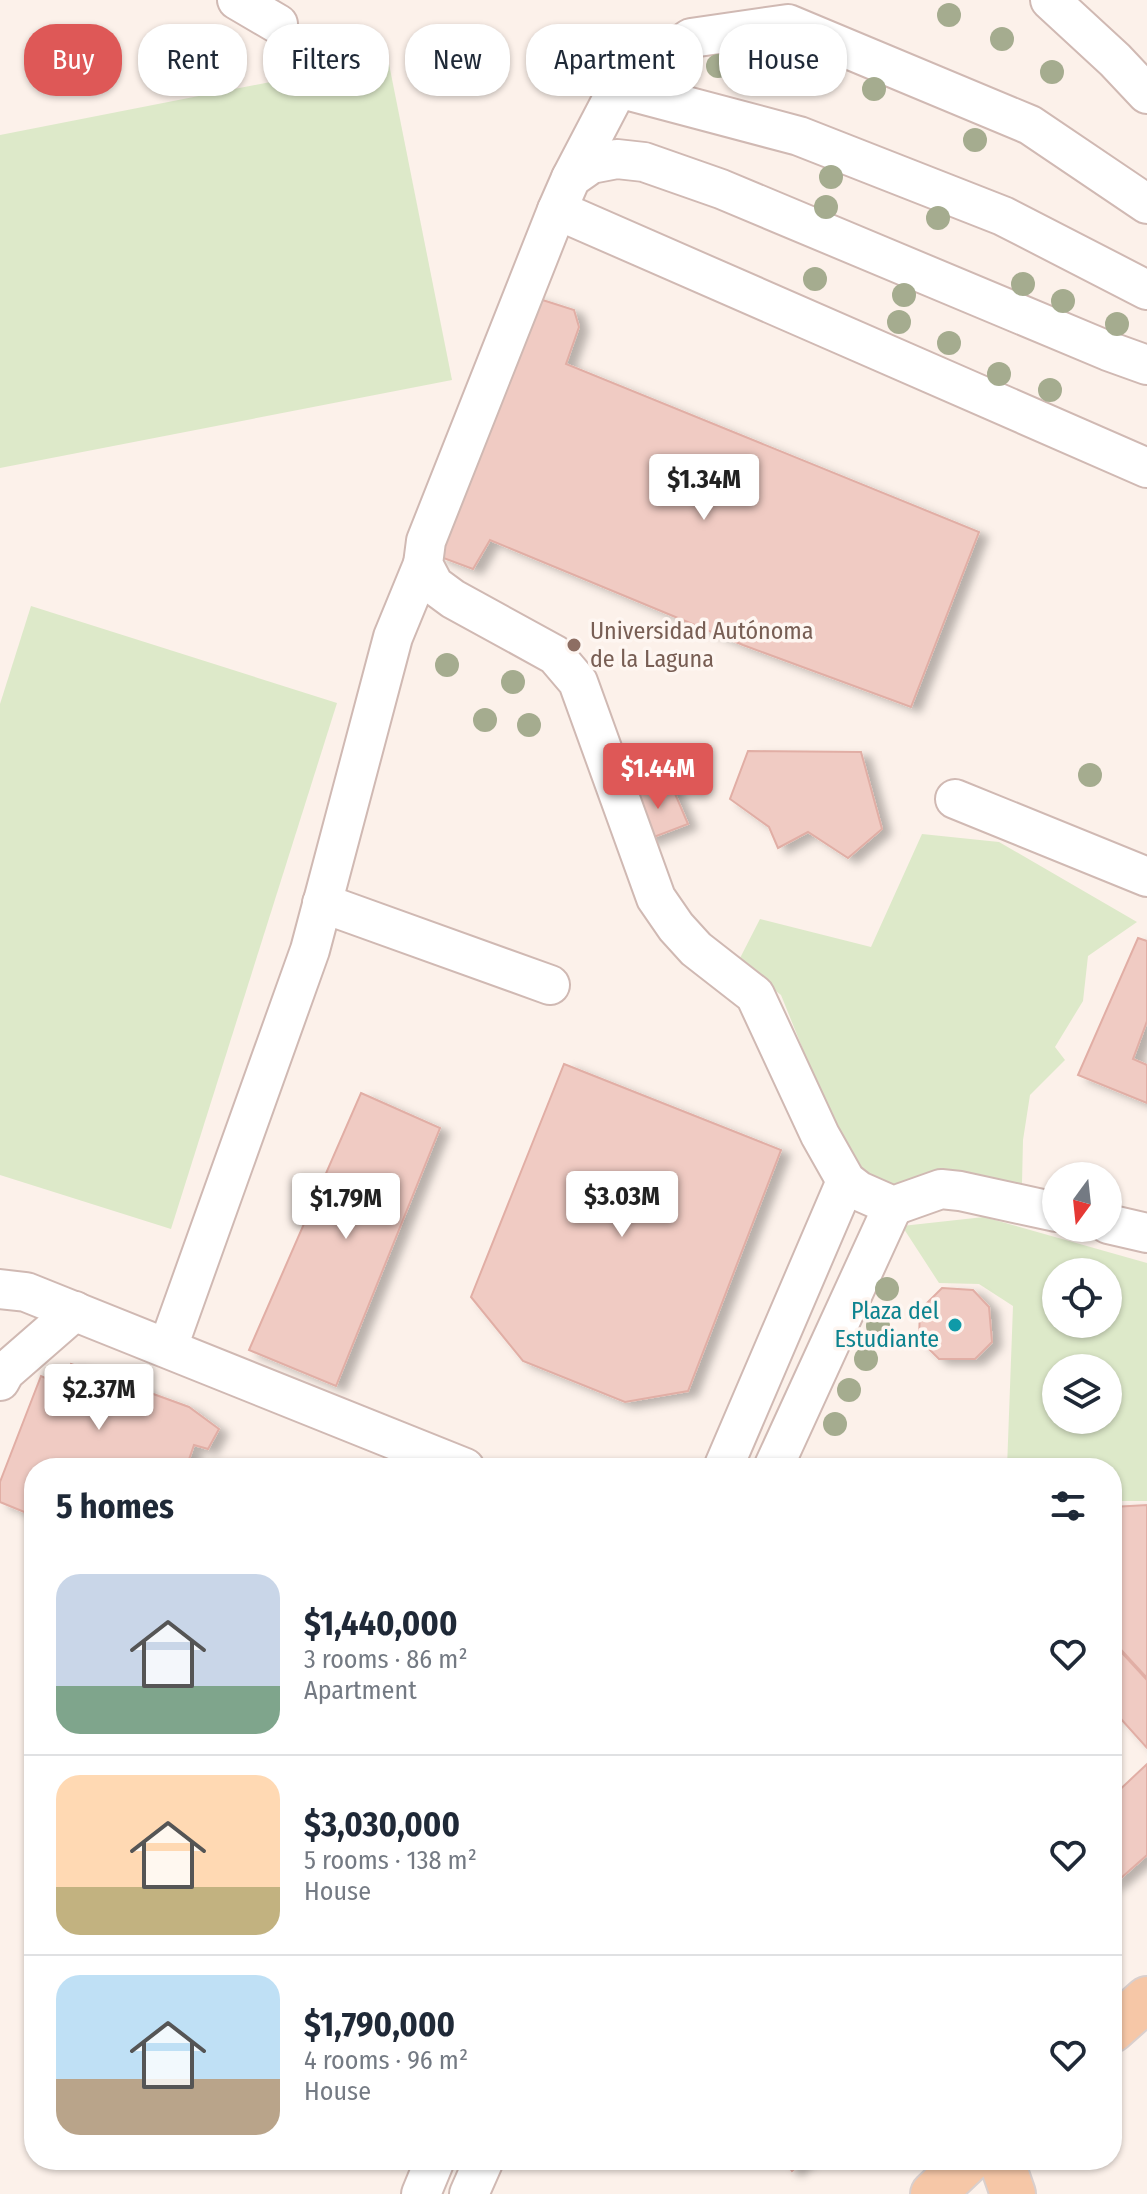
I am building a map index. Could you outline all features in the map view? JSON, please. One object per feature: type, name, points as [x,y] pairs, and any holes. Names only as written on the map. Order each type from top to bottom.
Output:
[{"type":"main road","points":[[1122,2021],[1147,1999]]},
{"type":"main road","points":[[933,2194],[958,2170]]},
{"type":"main road","points":[[1005,2170],[1013,2194]]},
{"type":"street","points":[[237,0],[278,24]]},
{"type":"street","points":[[1050,0],[1147,94]]},
{"type":"street","points":[[703,36],[788,24],[1030,125],[1147,204]]},
{"type":"street","points":[[168,1347],[310,950],[393,637],[423,564],[426,541],[564,194],[614,96]]},
{"type":"street","points":[[648,96],[799,136],[1003,216],[1147,290]]},
{"type":"street","points":[[564,194],[591,164],[617,159],[644,162],[721,189],[1147,365]]},
{"type":"street","points":[[564,194],[1147,468]]},
{"type":"street","points":[[423,564],[434,585],[453,599],[555,655],[578,682],[656,898],[696,949],[755,995],[820,1135],[846,1181],[859,1191],[893,1206],[941,1189],[1042,1209]]},
{"type":"street","points":[[955,799],[1147,877]]},
{"type":"street","points":[[322,903],[550,985]]},
{"type":"street","points":[[729,1458],[846,1181]]},
{"type":"street","points":[[778,1458],[893,1206]]},
{"type":"street","points":[[1122,1227],[1147,1233]]},
{"type":"street","points":[[0,1289],[26,1292],[439,1458]]},
{"type":"street","points":[[0,1381],[5,1372],[75,1311]]},
{"type":"street","points":[[421,2194],[431,2170]]},
{"type":"street","points":[[469,2194],[480,2170]]},
{"type":"green space","points":[[389,64],[452,380],[0,468],[0,135],[199,96],[247,96],[247,87],[263,83],[263,96],[389,96]]},
{"type":"green space","points":[[31,606],[337,703],[171,1229],[0,1175],[0,704]]},
{"type":"green space","points":[[922,834],[999,842],[1137,922],[1088,956],[1083,1001],[1055,1047],[1065,1060],[1030,1095],[1023,1140],[1022,1183],[891,1191],[852,1171],[781,995],[738,962],[760,919],[871,947]]},
{"type":"green space","points":[[984,1217],[1042,1233],[1042,1242],[1073,1242],[1147,1263],[1147,1501],[1122,1501],[1122,1458],[1007,1458],[1013,1306],[979,1284],[939,1283],[902,1226]]},
{"type":"building","points":[[530,296],[574,310],[579,327],[566,364],[979,532],[911,707],[743,645],[490,540],[473,569],[438,556]]},
{"type":"building","points":[[748,751],[861,752],[882,829],[848,858],[808,832],[778,848],[769,827],[730,799]]},
{"type":"building","points":[[670,782],[688,824],[646,840],[628,798]]},
{"type":"building","points":[[1138,938],[1147,941],[1147,1021],[1133,1059],[1147,1065],[1147,1103],[1078,1075]]},
{"type":"building","points":[[564,1064],[781,1150],[688,1391],[625,1402],[523,1361],[471,1297]]},
{"type":"building","points":[[361,1093],[440,1128],[336,1386],[249,1350]]},
{"type":"building","name":"Plaza del Estudiante","points":[[942,1288],[973,1290],[989,1307],[992,1342],[975,1359],[939,1359],[919,1339],[920,1310]]},
{"type":"building","points":[[71,1364],[189,1407],[219,1429],[208,1449],[194,1445],[189,1458],[24,1458],[24,1512],[0,1502],[0,1482],[41,1376],[62,1385]]},
{"type":"building","points":[[1147,1505],[1147,1678],[1122,1651],[1122,1506]]},
{"type":"building","points":[[1122,1653],[1147,1680],[1147,1748],[1122,1720]]},
{"type":"building","points":[[1147,1764],[1147,1855],[1122,1877],[1122,1788]]},
{"type":"place","name":"Universidad Autónoma de la Laguna","points":[[574,645]]},
{"type":"place","name":"Plaza del Estudiante","points":[[955,1325]]}]
